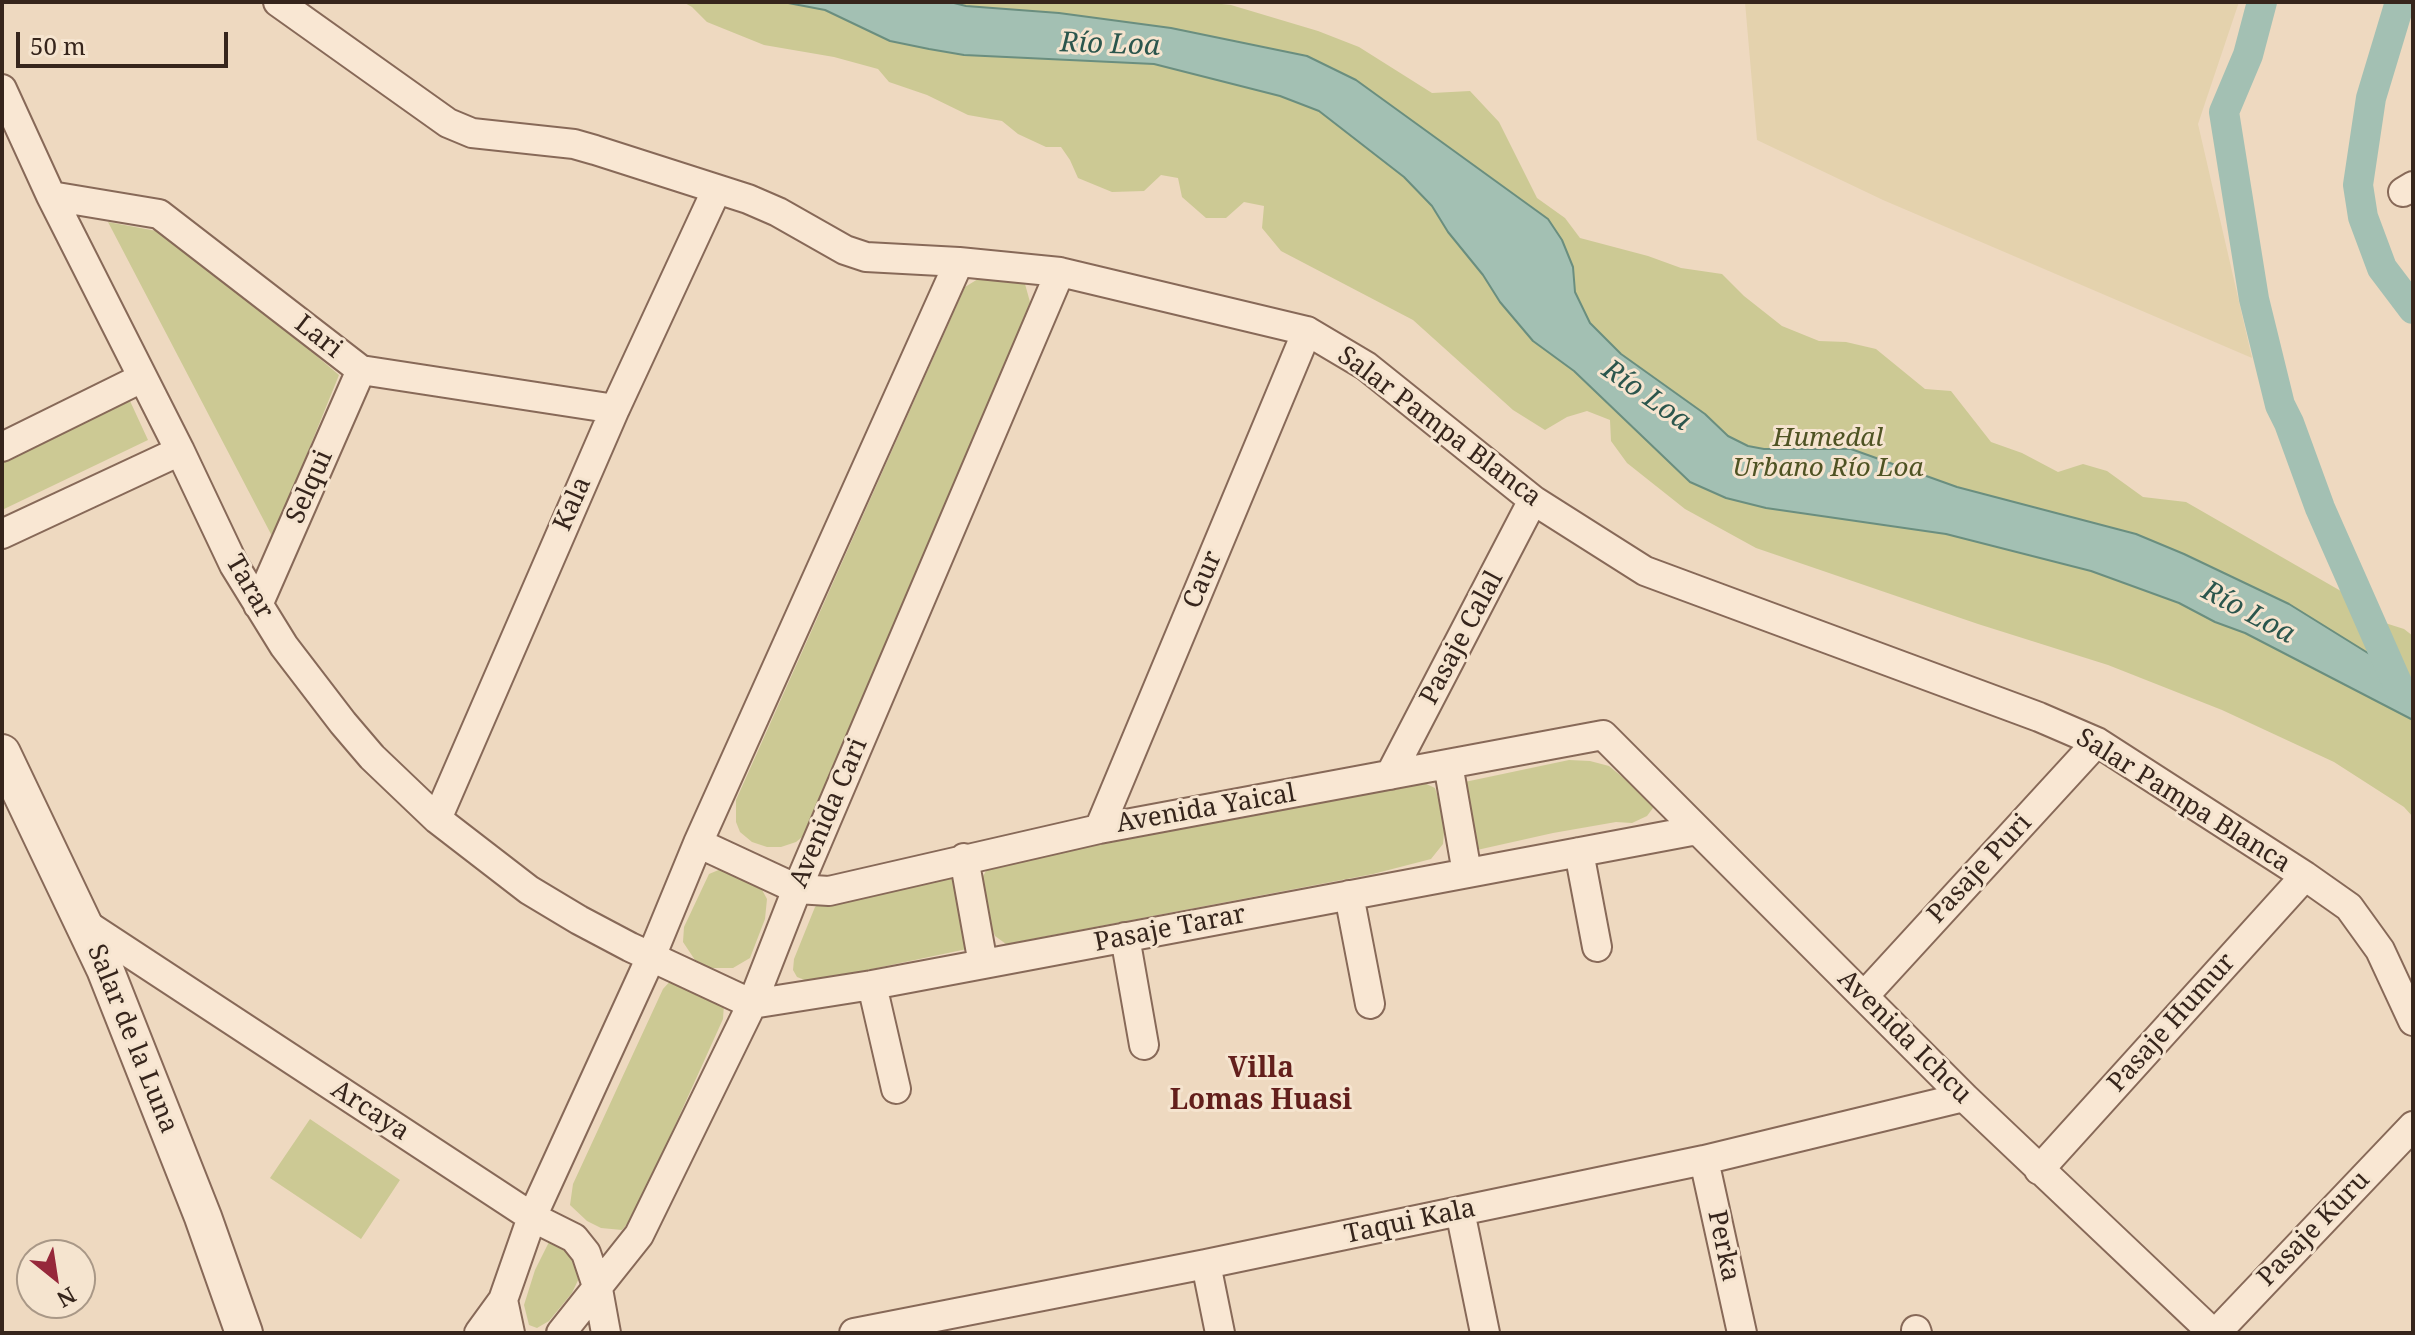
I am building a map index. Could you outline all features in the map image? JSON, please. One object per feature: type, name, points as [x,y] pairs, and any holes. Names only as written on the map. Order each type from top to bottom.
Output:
[{"type":"street","name":"Salar Pampa Blanca","points":[[278,2],[448,123],[472,133],[574,144],[748,199],[778,212],[845,250],[866,257],[1060,272],[1307,331],[1366,366],[1533,500],[1645,571],[2039,717],[2097,742],[2349,907],[2380,950],[2413,1021]]},
{"type":"street","name":"Tarar","points":[[2,89],[51,196],[234,565],[312,685],[372,757],[437,819],[529,890],[651,957]]},
{"type":"street","name":"Kala","points":[[437,819],[615,409],[716,191]]},
{"type":"street","name":"Lari","points":[[51,196],[159,214],[361,370],[615,409]]},
{"type":"street","points":[[479,1333],[503,1300],[532,1217],[651,957],[698,843],[959,262]]},
{"type":"street","name":"Avenida Cari","points":[[561,1333],[639,1235],[752,1004],[797,889],[1060,272]]},
{"type":"street","name":"Caur","points":[[1099,829],[1307,331]]},
{"type":"street","name":"Selqui","points":[[258,605],[361,370]]},
{"type":"street","points":[[2,447],[142,378]]},
{"type":"street","points":[[2,534],[180,451]]},
{"type":"street","name":"Pasaje Calal","points":[[1390,775],[1533,500]]},
{"type":"street","name":"Avenida Yaical","points":[[698,843],[797,889],[829,891],[1099,829],[1603,735]]},
{"type":"street","name":"Avenida Ichcu","points":[[1603,735],[1964,1097],[2214,1333]]},
{"type":"street","name":"Pasaje Puri","points":[[1864,996],[2097,742]]},
{"type":"street","name":"Salar de la Luna","points":[[2,753],[105,969],[203,1217],[244,1333]]},
{"type":"street","points":[[1448,764],[1467,873]]},
{"type":"street","name":"Pasaje Tarar","points":[[752,1004],[872,985],[1697,830]]},
{"type":"street","points":[[1579,852],[1597,947]]},
{"type":"street","points":[[964,858],[983,964]]},
{"type":"street","name":"Pasaje Humur","points":[[2039,1170],[2305,876]]},
{"type":"street","points":[[1349,895],[1370,1004]]},
{"type":"street","name":"Arcaya","points":[[84,923],[532,1217],[574,1238],[586,1253],[598,1289],[606,1333]]},
{"type":"street","points":[[1125,937],[1144,1045]]},
{"type":"street","points":[[651,957],[752,1004]]},
{"type":"street","points":[[872,985],[896,1089]]},
{"type":"street","name":"Taqui Kala","points":[[854,1333],[962,1323],[1206,1264],[1704,1160],[1964,1097]]},
{"type":"street","name":"Pasaje Kuru","points":[[2214,1333],[2413,1126]]},
{"type":"street","name":"Perka","points":[[1704,1160],[1742,1333]]},
{"type":"street","points":[[1460,1211],[1485,1333]]},
{"type":"street","points":[[1206,1264],[1220,1333]]},
{"type":"street","points":[[503,1300],[510,1333]]},
{"type":"shaded area","points":[[1745,2],[2239,2],[2198,124],[2252,358],[1883,200],[1757,140]]},
{"type":"green space","name":"Humedal Urbano Río Loa","points":[[683,2],[1203,2],[1231,5],[1318,31],[1359,47],[1432,93],[1470,91],[1499,122],[1537,198],[1565,218],[1580,238],[1681,268],[1722,274],[1782,326],[1819,341],[1846,342],[1876,349],[1925,389],[1951,391],[1991,442],[2022,453],[2058,472],[2083,464],[2107,471],[2143,497],[2186,502],[2353,598],[2382,622],[2404,629],[2413,636],[2413,817],[2404,807],[2334,762],[2222,710],[2108,665],[1756,548],[1685,509],[1627,463],[1611,441],[1610,420],[1587,411],[1567,417],[1545,430],[1513,410],[1413,320],[1281,251],[1262,228],[1264,206],[1244,202],[1226,218],[1206,218],[1182,197],[1178,178],[1161,175],[1144,191],[1112,192],[1078,178],[1061,147],[1046,147],[1018,134],[1002,121],[968,115],[927,95],[889,82],[878,69],[834,57],[764,45],[707,22]]},
{"type":"green space","points":[[108,222],[173,234],[339,375],[273,538]]},
{"type":"green space","points":[[986,274],[1015,274],[1025,284],[1030,302],[1015,342],[807,833],[796,842],[781,847],[752,842],[740,832],[736,822],[736,800],[965,287]]},
{"type":"green space","points":[[130,401],[148,440],[2,510],[2,462]]},
{"type":"green space","points":[[1569,760],[1609,766],[1650,800],[1653,808],[1647,816],[1632,823],[1616,822],[1477,850],[1460,783]]},
{"type":"green space","points":[[1420,781],[1435,788],[1445,820],[1443,844],[1431,859],[1373,874],[1006,944],[995,936],[986,916],[980,882],[988,867]]},
{"type":"green space","points":[[721,869],[755,877],[767,899],[765,919],[750,958],[733,968],[710,968],[695,960],[683,942],[684,927],[709,874]]},
{"type":"green space","points":[[954,873],[967,949],[810,982],[797,977],[793,970],[794,959],[815,907],[824,899]]},
{"type":"green space","points":[[673,978],[724,1004],[723,1019],[634,1216],[622,1230],[601,1228],[587,1221],[570,1205],[573,1184],[663,989]]},
{"type":"green space","points":[[310,1119],[400,1180],[361,1239],[270,1178]]},
{"type":"green space","points":[[551,1238],[571,1248],[580,1276],[572,1293],[549,1321],[537,1328],[529,1325],[524,1305],[535,1270]]},
{"type":"water","name":"Río Loa","points":[[783,2],[950,2],[1059,13],[1171,28],[1307,56],[1356,80],[1548,219],[1562,240],[1573,267],[1575,292],[1590,323],[1621,354],[1705,414],[1728,436],[1748,446],[1764,449],[1851,449],[1957,487],[2136,534],[2289,604],[2413,681],[2413,720],[2245,633],[2215,622],[2179,603],[2091,571],[1946,534],[1766,508],[1726,498],[1690,482],[1574,371],[1533,341],[1500,302],[1432,206],[1404,177],[1319,111],[1280,96],[1154,64],[964,55],[929,49],[890,41],[825,10]]},
{"type":"waterway","points":[[2262,2],[2248,55],[2224,112],[2254,299],[2280,405],[2320,508],[2402,694]]},
{"type":"waterway","points":[[2400,2],[2371,98],[2358,185],[2363,217],[2382,268],[2413,309]]},
{"type":"district","name":"Villa Lomas Huasi","points":[[1261,1085]]}]
